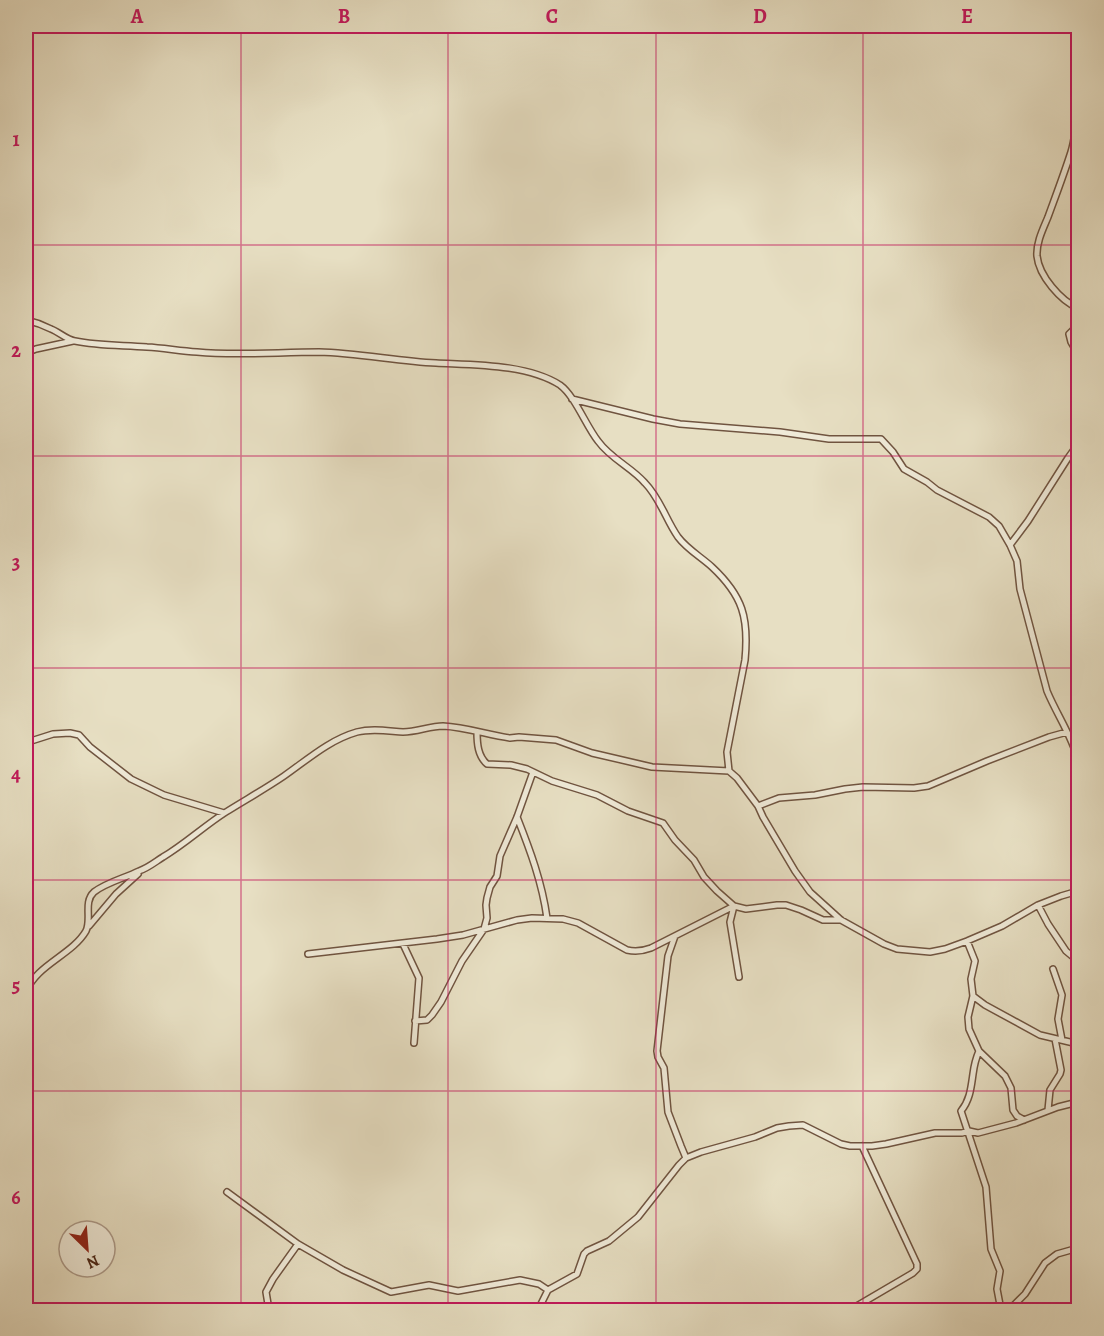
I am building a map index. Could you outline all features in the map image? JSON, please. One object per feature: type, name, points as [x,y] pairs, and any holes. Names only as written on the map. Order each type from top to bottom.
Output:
[{"type":"street","points":[[1078,102],[1072,150],[1040,238],[1037,256],[1054,290],[1064,300],[1078,308]]},
{"type":"street","points":[[26,320],[52,329],[73,341]]},
{"type":"street","points":[[1078,324],[1069,334],[1078,354]]},
{"type":"street","points":[[26,353],[73,341],[227,354],[320,352],[510,368],[550,380],[560,386],[572,399],[598,442],[614,459],[646,484],[680,538],[727,582],[744,612],[747,633],[745,660],[727,752],[729,771]]},
{"type":"street","points":[[572,399],[653,419],[680,423],[829,439],[881,439],[890,447],[904,469],[937,490],[989,517],[999,526],[1017,561],[1020,589],[1047,691],[1076,750],[1078,760]]},
{"type":"street","points":[[1010,545],[1078,444]]},
{"type":"street","points":[[87,930],[89,901],[92,894],[106,885],[141,870],[333,742],[358,732],[384,730],[405,732],[441,726],[510,738],[556,740],[591,753],[651,767],[729,771],[758,806],[790,863],[810,892],[825,908],[841,920],[897,949],[930,952],[967,942],[1010,922],[1038,905],[1078,891]]},
{"type":"street","points":[[477,732],[480,753],[485,763],[518,766],[562,785],[597,795],[628,811],[663,823],[694,860],[704,877],[734,906],[746,909],[786,905],[823,920],[841,920]]},
{"type":"street","points":[[758,806],[779,798],[815,795],[845,789],[927,786],[1049,737],[1067,732]]},
{"type":"street","points":[[26,745],[31,741],[53,734],[79,735],[90,747],[131,779],[164,795],[224,813]]},
{"type":"street","points":[[415,1021],[427,1020],[432,1015],[462,961],[484,929],[489,890],[497,876],[500,856],[533,772]]},
{"type":"street","points":[[516,817],[530,849],[544,898],[547,918]]},
{"type":"street","points":[[26,992],[28,985],[37,974],[72,946],[116,894],[141,870]]},
{"type":"street","points":[[1038,905],[1047,924],[1066,951],[1078,959]]},
{"type":"street","points":[[308,954],[463,935],[532,918],[563,919],[578,923],[634,952],[651,948],[734,906]]},
{"type":"street","points":[[734,906],[730,922],[739,977]]},
{"type":"street","points":[[675,936],[668,956],[657,1051],[664,1068],[668,1112],[686,1158]]},
{"type":"street","points":[[967,942],[975,961],[970,979],[973,996],[968,1024],[979,1051],[1005,1076],[1011,1088],[1013,1110],[1024,1120]]},
{"type":"street","points":[[402,944],[419,978],[414,1043]]},
{"type":"street","points":[[1048,1110],[1050,1090],[1061,1070],[1058,1019],[1062,995],[1053,969]]},
{"type":"street","points":[[973,996],[1040,1035],[1078,1044]]},
{"type":"street","points":[[979,1051],[974,1065],[969,1099],[961,1111],[986,1187],[991,1249],[1000,1271],[997,1289],[1001,1311]]},
{"type":"street","points":[[538,1311],[548,1290],[577,1274],[587,1251],[609,1241],[643,1212],[686,1158],[777,1128],[796,1125],[811,1128],[841,1144],[862,1146],[886,1144],[935,1134],[969,1131],[978,1133],[994,1130],[1048,1110],[1078,1102]]},
{"type":"street","points":[[850,1311],[917,1269],[917,1264],[862,1146]]},
{"type":"street","points":[[227,1192],[298,1244],[343,1270],[391,1292],[429,1285],[458,1292],[520,1280],[539,1284],[548,1290]]},
{"type":"street","points":[[269,1311],[266,1292],[298,1244]]},
{"type":"street","points":[[1009,1311],[1025,1294],[1045,1263],[1057,1254],[1078,1248]]}]
